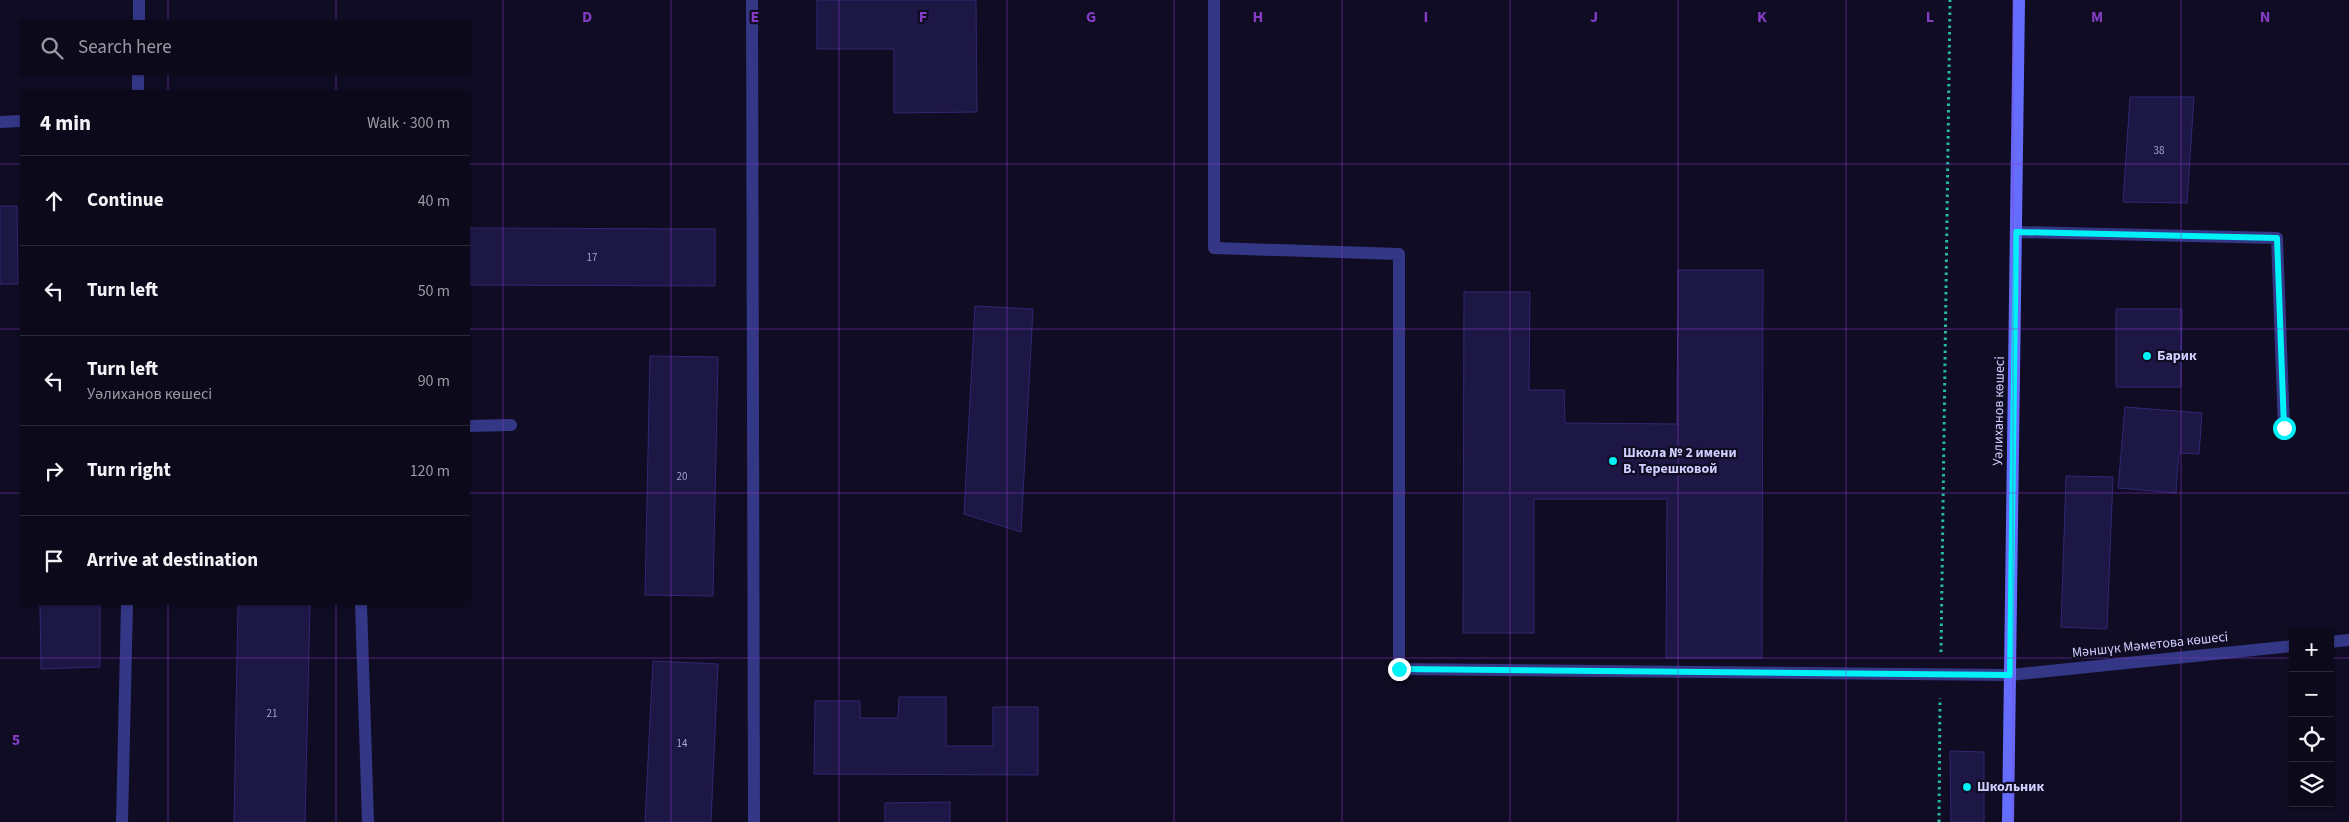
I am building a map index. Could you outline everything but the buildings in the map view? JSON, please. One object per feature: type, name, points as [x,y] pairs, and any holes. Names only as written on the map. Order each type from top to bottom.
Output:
[{"type":"main road","name":"Уәлиханов көшесі","points":[[2008,822],[2019,0]]},
{"type":"street","points":[[139,20],[140,0]]},
{"type":"street","points":[[752,0],[754,822]]},
{"type":"street","name":"Мәншүк Мәметова көшесі","points":[[1214,0],[1214,248],[1399,254],[1399,669],[2010,675],[2289,646]]},
{"type":"street","points":[[138,75],[138,90]]},
{"type":"street","points":[[0,122],[20,121]]},
{"type":"street","points":[[2016,232],[2277,238],[2284,428]]},
{"type":"street","points":[[470,426],[511,424]]},
{"type":"street","points":[[122,822],[127,605]]},
{"type":"street","points":[[361,605],[368,822]]},
{"type":"street","points":[[2334,642],[2349,640]]},
{"type":"path","points":[[1939,822],[1950,0]]},
{"type":"place","name":"Барик","points":[[2147,356]]},
{"type":"place","name":"Школа № 2 имени В. Терешковой","points":[[1613,461]]},
{"type":"place","name":"Школьник","points":[[1967,787]]},
{"type":"route","points":[[1399,669],[2010,675],[2016,232],[2277,238],[2284,428]]}]
